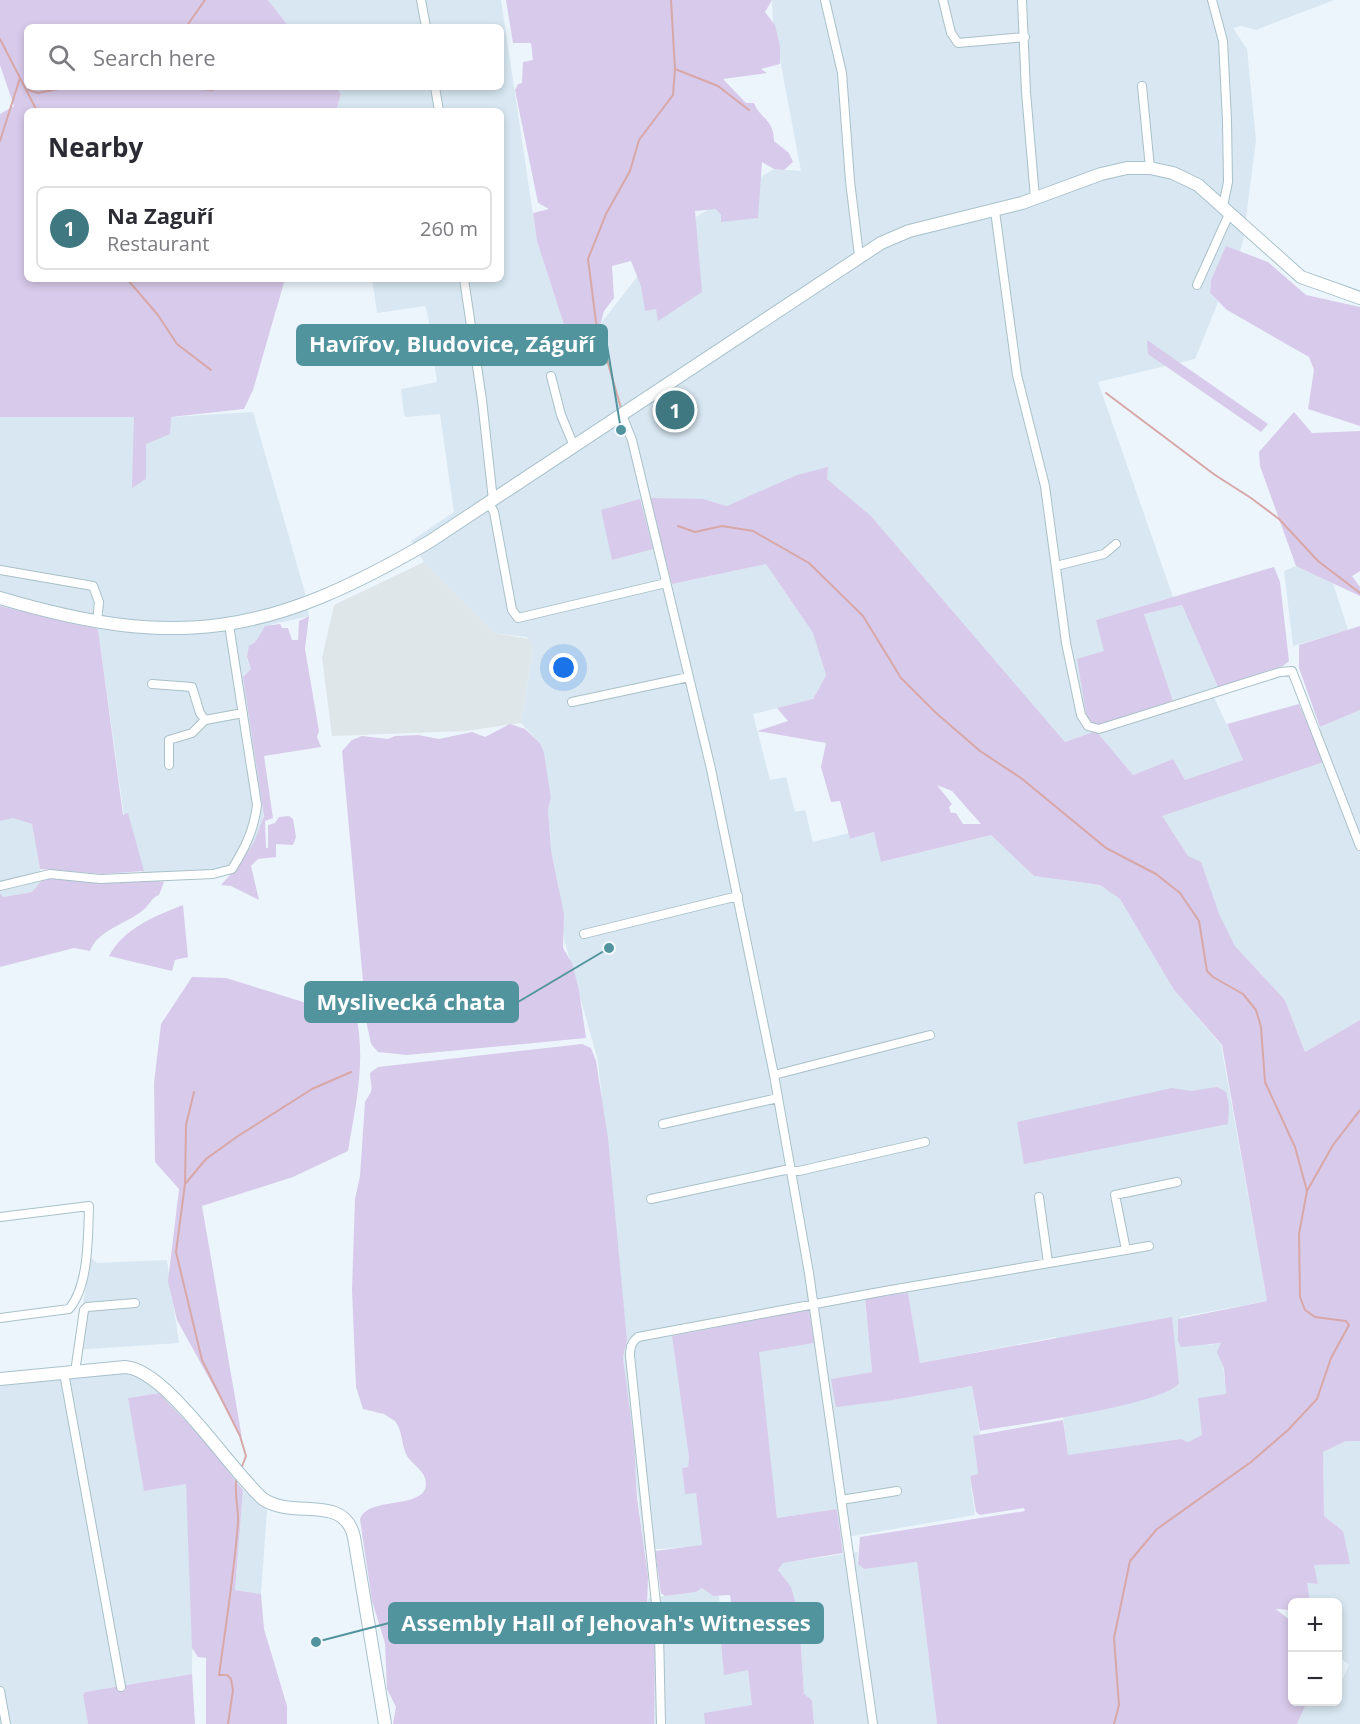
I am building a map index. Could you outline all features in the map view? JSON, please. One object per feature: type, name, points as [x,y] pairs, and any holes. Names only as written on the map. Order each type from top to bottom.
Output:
[{"type":"street","points":[[421,0],[425,24]]},
{"type":"street","points":[[825,0],[842,74],[850,181],[859,256]]},
{"type":"street","points":[[943,0],[951,33],[960,44],[1025,37]]},
{"type":"street","points":[[1023,0],[1026,92],[1035,198]]},
{"type":"street","points":[[1197,285],[1227,209],[1229,175],[1224,52],[1212,0]]},
{"type":"street","points":[[1142,86],[1150,168]]},
{"type":"street","points":[[436,90],[438,108]]},
{"type":"street","points":[[0,598],[97,622],[170,629],[229,625],[280,614],[345,588],[429,542],[859,256],[901,234],[995,211],[1101,174],[1127,168],[1150,168],[1192,182],[1227,209],[1296,273],[1320,285],[1360,298]]},
{"type":"street","points":[[995,211],[1017,375],[1045,486],[1066,643],[1081,716],[1088,726],[1099,729],[1280,672],[1292,671],[1360,846]]},
{"type":"street","points":[[464,282],[482,400],[491,501],[512,610],[519,618],[666,584]]},
{"type":"street","points":[[551,376],[561,415],[574,446]]},
{"type":"street","points":[[622,415],[632,440],[689,677],[738,896],[774,1075],[813,1305],[873,1724]]},
{"type":"street","points":[[1056,566],[1104,554],[1116,544]]},
{"type":"street","points":[[0,570],[41,579],[93,586],[99,602],[97,622]]},
{"type":"street","points":[[0,886],[51,874],[100,879],[213,874],[232,868],[248,844],[257,805],[229,625]]},
{"type":"street","points":[[572,702],[689,677]]},
{"type":"street","points":[[152,684],[192,687],[200,713],[205,720]]},
{"type":"street","points":[[169,765],[170,740],[192,733],[205,720],[243,713]]},
{"type":"street","points":[[584,934],[738,896]]},
{"type":"street","points":[[774,1075],[930,1035]]},
{"type":"street","points":[[663,1124],[778,1098]]},
{"type":"street","points":[[651,1199],[791,1170],[799,1171],[924,1142]]},
{"type":"street","points":[[1126,1250],[1116,1195],[1177,1182]]},
{"type":"street","points":[[1039,1197],[1048,1263]]},
{"type":"street","points":[[0,1217],[89,1206],[87,1250],[78,1299],[69,1309],[0,1318]]},
{"type":"street","points":[[661,1724],[659,1632],[630,1348],[638,1337],[1149,1246]]},
{"type":"street","points":[[121,1687],[69,1372],[84,1310],[87,1307],[135,1303]]},
{"type":"street","points":[[0,1379],[125,1367],[148,1375],[162,1386],[258,1494],[284,1509],[328,1509],[340,1515],[349,1524],[354,1537],[385,1724]]},
{"type":"street","points":[[841,1500],[897,1491]]},
{"type":"street","points":[[0,1691],[6,1724]]},
{"type":"shaded area","points":[[0,0],[268,0],[287,24],[24,24],[24,90],[338,90],[341,94],[337,108],[24,108],[24,282],[284,282],[253,390],[244,409],[171,417],[170,434],[146,444],[146,479],[132,488],[134,417],[0,417],[0,114],[14,106],[0,65]]},
{"type":"shaded area","points":[[268,0],[501,0],[537,241],[565,328],[598,327],[673,231],[774,169],[801,171],[773,22],[772,0],[1334,0],[1256,30],[1241,26],[1233,28],[1247,49],[1256,140],[1240,251],[1226,247],[1211,280],[1210,293],[1218,302],[1195,359],[1098,382],[1173,597],[1096,620],[1173,701],[1144,614],[1182,605],[1218,687],[1214,697],[1243,760],[1185,780],[1173,759],[1133,775],[1096,731],[1065,742],[871,516],[827,479],[727,506],[703,499],[650,499],[672,584],[766,564],[813,633],[826,675],[812,700],[753,714],[770,780],[786,777],[795,812],[805,810],[813,842],[849,833],[850,839],[875,832],[882,862],[991,835],[1034,876],[1100,885],[1120,899],[1174,990],[1221,1045],[1267,1301],[1180,1317],[1178,1327],[1209,1345],[1221,1343],[1226,1394],[1199,1399],[1203,1435],[1188,1442],[1181,1439],[1068,1456],[1063,1417],[1093,1410],[1056,1337],[920,1363],[908,1293],[865,1298],[872,1372],[832,1379],[893,1400],[972,1386],[980,1435],[973,1437],[978,1474],[970,1477],[975,1515],[841,1538],[837,1509],[777,1518],[758,1351],[814,1343],[805,1310],[672,1336],[689,1458],[688,1467],[682,1468],[685,1493],[696,1492],[702,1546],[644,1550],[623,1357],[627,1340],[598,1061],[564,939],[559,888],[551,850],[548,809],[551,798],[547,773],[540,743],[521,723],[533,649],[527,637],[494,633],[424,562],[411,541],[454,512],[440,414],[407,417],[404,415],[401,389],[437,382],[428,316],[425,306],[377,313],[372,282],[504,282],[504,108],[337,108],[341,94],[338,90],[504,90],[504,24],[287,24]]},
{"type":"shaded area","points":[[506,0],[772,0],[765,12],[775,25],[780,46],[780,64],[761,69],[767,73],[723,79],[746,103],[754,103],[770,124],[774,141],[789,153],[793,162],[784,170],[774,169],[762,162],[758,218],[721,222],[721,215],[716,209],[695,211],[702,292],[658,321],[656,309],[645,311],[641,286],[631,261],[612,266],[614,298],[604,311],[600,326],[565,328],[537,241],[533,213],[549,209],[538,203],[515,90],[518,84],[522,83],[523,62],[533,60],[531,43],[513,43]]},
{"type":"shaded area","points":[[1226,246],[1268,262],[1306,295],[1360,307],[1360,426],[1308,409],[1314,370],[1309,357],[1227,310],[1210,293],[1211,280]]},
{"type":"shaded area","points":[[1147,340],[1268,424],[1261,432],[1148,354]]},
{"type":"shaded area","points":[[253,412],[304,589],[309,616],[265,626],[256,641],[252,643],[247,659],[251,669],[244,676],[264,810],[263,820],[254,842],[234,872],[215,877],[144,880],[128,814],[124,816],[98,629],[0,606],[0,417],[171,417]]},
{"type":"shaded area","points":[[1294,412],[1312,433],[1360,431],[1360,571],[1352,576],[1360,587],[1360,596],[1296,566],[1260,466],[1259,452]]},
{"type":"shaded area","points":[[828,467],[827,479],[871,516],[1065,742],[1096,731],[1133,775],[1173,759],[1185,780],[1243,760],[1227,724],[1299,704],[1324,762],[1162,816],[1188,856],[1201,862],[1219,914],[1235,946],[1285,1000],[1305,1052],[1360,1020],[1360,1441],[1346,1441],[1323,1452],[1324,1516],[1343,1531],[1350,1564],[1314,1565],[1318,1584],[1307,1583],[1309,1598],[1288,1598],[1288,1610],[1276,1609],[1288,1619],[1288,1706],[1305,1706],[1297,1724],[937,1724],[917,1562],[864,1569],[858,1564],[860,1537],[1025,1511],[1024,1508],[980,1515],[976,1512],[970,1476],[978,1474],[973,1436],[1063,1420],[1068,1455],[1181,1439],[1188,1442],[1202,1435],[1198,1398],[1226,1394],[1224,1368],[1217,1352],[1221,1343],[1181,1347],[1178,1341],[1178,1319],[1267,1301],[1222,1045],[1174,990],[1120,899],[1100,885],[1034,876],[991,835],[881,862],[874,832],[850,839],[840,801],[831,802],[821,767],[826,743],[757,731],[788,721],[777,708],[813,699],[826,675],[813,633],[766,564],[672,584],[650,498],[703,499],[727,506],[797,475]],"holes":[[[937,785],[952,791],[981,824],[963,824],[956,813],[951,813],[949,807],[952,804]]]},
{"type":"shaded area","points":[[640,499],[653,549],[612,560],[601,510]]},
{"type":"shaded area","points":[[424,562],[494,633],[530,639],[533,649],[521,723],[466,731],[332,736],[322,658],[334,605]]},
{"type":"shaded area","points":[[1296,566],[1333,583],[1348,630],[1293,646],[1284,571]]},
{"type":"shaded area","points":[[1274,567],[1280,582],[1289,661],[1283,666],[1218,687],[1182,605],[1144,614],[1173,701],[1096,726],[1087,719],[1077,659],[1104,651],[1096,620]]},
{"type":"shaded area","points":[[0,606],[98,629],[123,815],[128,813],[144,871],[103,874],[40,869],[32,824],[13,818],[0,821]]},
{"type":"shaded area","points":[[309,616],[305,649],[319,731],[317,737],[321,747],[264,756],[273,818],[265,821],[266,848],[268,848],[268,825],[275,823],[279,817],[289,816],[293,819],[296,837],[293,845],[276,844],[276,857],[258,859],[251,866],[259,900],[231,886],[221,885],[238,866],[254,842],[264,816],[243,677],[251,669],[247,657],[249,646],[256,641],[265,626],[280,624],[282,628],[288,628],[292,640],[298,640],[299,621]]},
{"type":"shaded area","points":[[1360,626],[1360,710],[1320,727],[1299,668],[1299,645]]},
{"type":"shaded area","points":[[1360,710],[1360,1020],[1305,1052],[1285,1000],[1235,946],[1188,856],[1161,816],[1324,762],[1311,731]]},
{"type":"shaded area","points":[[510,724],[525,729],[540,743],[544,753],[551,798],[548,809],[551,850],[564,914],[563,948],[572,963],[579,990],[586,1038],[407,1055],[378,1052],[371,1044],[367,1025],[342,751],[352,740],[362,736],[388,739],[395,736],[418,735],[439,739],[472,732],[485,737]]},
{"type":"shaded area","points":[[13,817],[32,824],[42,880],[32,892],[2,897],[0,893],[0,821]]},
{"type":"shaded area","points":[[55,878],[164,882],[159,895],[144,909],[99,938],[90,951],[74,948],[0,967],[0,893],[3,897],[32,892],[42,880]]},
{"type":"shaded area","points":[[183,905],[188,957],[175,960],[172,971],[109,956],[115,946],[132,930]]},
{"type":"shaded area","points":[[192,977],[226,978],[345,1015],[356,1014],[359,1032],[359,1082],[348,1151],[293,1177],[202,1206],[242,1438],[177,1320],[168,1281],[179,1189],[155,1162],[154,1083],[161,1024]]},
{"type":"shaded area","points":[[582,1044],[591,1048],[596,1061],[608,1138],[627,1340],[623,1357],[634,1443],[637,1498],[648,1576],[647,1610],[652,1622],[655,1647],[654,1724],[393,1724],[396,1707],[387,1689],[385,1643],[372,1601],[360,1519],[366,1511],[375,1507],[420,1495],[425,1488],[425,1478],[407,1456],[395,1421],[384,1414],[363,1409],[356,1387],[352,1290],[355,1199],[360,1176],[365,1102],[372,1088],[370,1073],[378,1067]]},
{"type":"shaded area","points":[[1217,1087],[1226,1092],[1229,1106],[1228,1124],[1024,1164],[1017,1122],[1172,1088],[1191,1091]]},
{"type":"shaded area","points":[[91,1258],[97,1263],[167,1260],[179,1343],[75,1350]]},
{"type":"shaded area","points":[[908,1293],[920,1363],[1172,1317],[1179,1383],[1168,1391],[1119,1406],[980,1431],[972,1386],[836,1407],[831,1379],[872,1372],[865,1298]]},
{"type":"shaded area","points":[[809,1311],[814,1343],[759,1352],[777,1518],[837,1509],[843,1553],[783,1563],[778,1570],[791,1587],[799,1615],[804,1694],[812,1700],[814,1724],[705,1724],[704,1713],[752,1705],[748,1670],[724,1675],[721,1641],[730,1639],[731,1632],[727,1626],[734,1625],[730,1595],[713,1596],[702,1588],[696,1592],[665,1596],[661,1593],[655,1551],[702,1545],[696,1493],[685,1494],[682,1468],[688,1467],[689,1458],[672,1336]]},
{"type":"shaded area","points":[[136,1372],[163,1392],[128,1398],[145,1491],[186,1484],[193,1598],[192,1674],[85,1692],[83,1695],[88,1724],[0,1724],[0,1382]]},
{"type":"shaded area","points":[[159,1393],[202,1438],[243,1490],[235,1590],[261,1594],[264,1629],[287,1706],[287,1724],[206,1724],[206,1658],[198,1657],[192,1648],[186,1484],[144,1491],[128,1398]]},
{"type":"shaded area","points":[[1346,1441],[1360,1441],[1360,1724],[1297,1724],[1305,1706],[1342,1706],[1342,1680],[1349,1665],[1342,1659],[1342,1598],[1309,1598],[1306,1583],[1318,1584],[1314,1565],[1343,1531],[1324,1516],[1323,1452]]},
{"type":"shaded area","points":[[243,1490],[267,1510],[261,1594],[235,1590]]},
{"type":"shaded area","points":[[858,1552],[857,1561],[864,1569],[917,1562],[937,1724],[814,1724],[812,1700],[804,1694],[799,1615],[778,1570],[783,1563]]},
{"type":"shaded area","points":[[702,1588],[713,1596],[719,1596],[722,1626],[727,1626],[731,1632],[730,1639],[723,1639],[724,1674],[748,1670],[752,1705],[705,1713],[705,1724],[654,1724],[655,1647],[647,1603],[649,1598],[696,1592]]},
{"type":"shaded area","points":[[192,1674],[195,1724],[88,1724],[83,1695],[85,1692]]},
{"type":"waterway","points":[[188,24],[205,0]]},
{"type":"waterway","points":[[671,0],[675,69],[718,86],[749,110]]},
{"type":"waterway","points":[[0,39],[24,86]]},
{"type":"waterway","points":[[621,408],[596,322],[588,259],[606,214],[630,171],[639,140],[673,95],[675,69]]},
{"type":"waterway","points":[[0,141],[20,78]]},
{"type":"waterway","points":[[26,90],[35,108]]},
{"type":"waterway","points":[[28,90],[38,93],[54,90]]},
{"type":"waterway","points":[[130,282],[158,315],[177,344],[211,370]]},
{"type":"waterway","points":[[1106,393],[1215,475],[1279,519],[1318,561],[1360,593]]},
{"type":"waterway","points":[[678,526],[695,532],[722,526],[753,531],[809,563],[863,616],[901,678],[935,712],[980,751],[1021,778],[1106,848],[1156,874],[1180,893],[1199,921],[1207,971],[1213,977],[1243,994],[1256,1010],[1261,1027],[1265,1082],[1295,1147],[1307,1191]]},
{"type":"waterway","points":[[241,1469],[246,1456],[240,1436],[202,1360],[176,1252],[185,1184],[206,1159],[238,1136],[312,1089],[351,1072]]},
{"type":"waterway","points":[[185,1184],[186,1125],[194,1092]]},
{"type":"waterway","points":[[1114,1724],[1119,1705],[1114,1638],[1130,1561],[1157,1529],[1251,1462],[1288,1430],[1317,1399],[1331,1358],[1349,1325],[1346,1321],[1315,1317],[1305,1310],[1300,1297],[1299,1234],[1307,1191],[1333,1145],[1360,1110]]},
{"type":"waterway","points":[[228,1724],[233,1690],[231,1679],[227,1675],[219,1675],[236,1542],[237,1477]]},
{"type":"place","name":"Na Zaguří","points":[[675,410]]},
{"type":"place","name":"Havířov, Bludovice, Záguří","points":[[621,430]]},
{"type":"place","name":"Myslivecká chata","points":[[609,948]]},
{"type":"place","name":"Assembly Hall of Jehovah's Witnesses","points":[[316,1642]]}]
